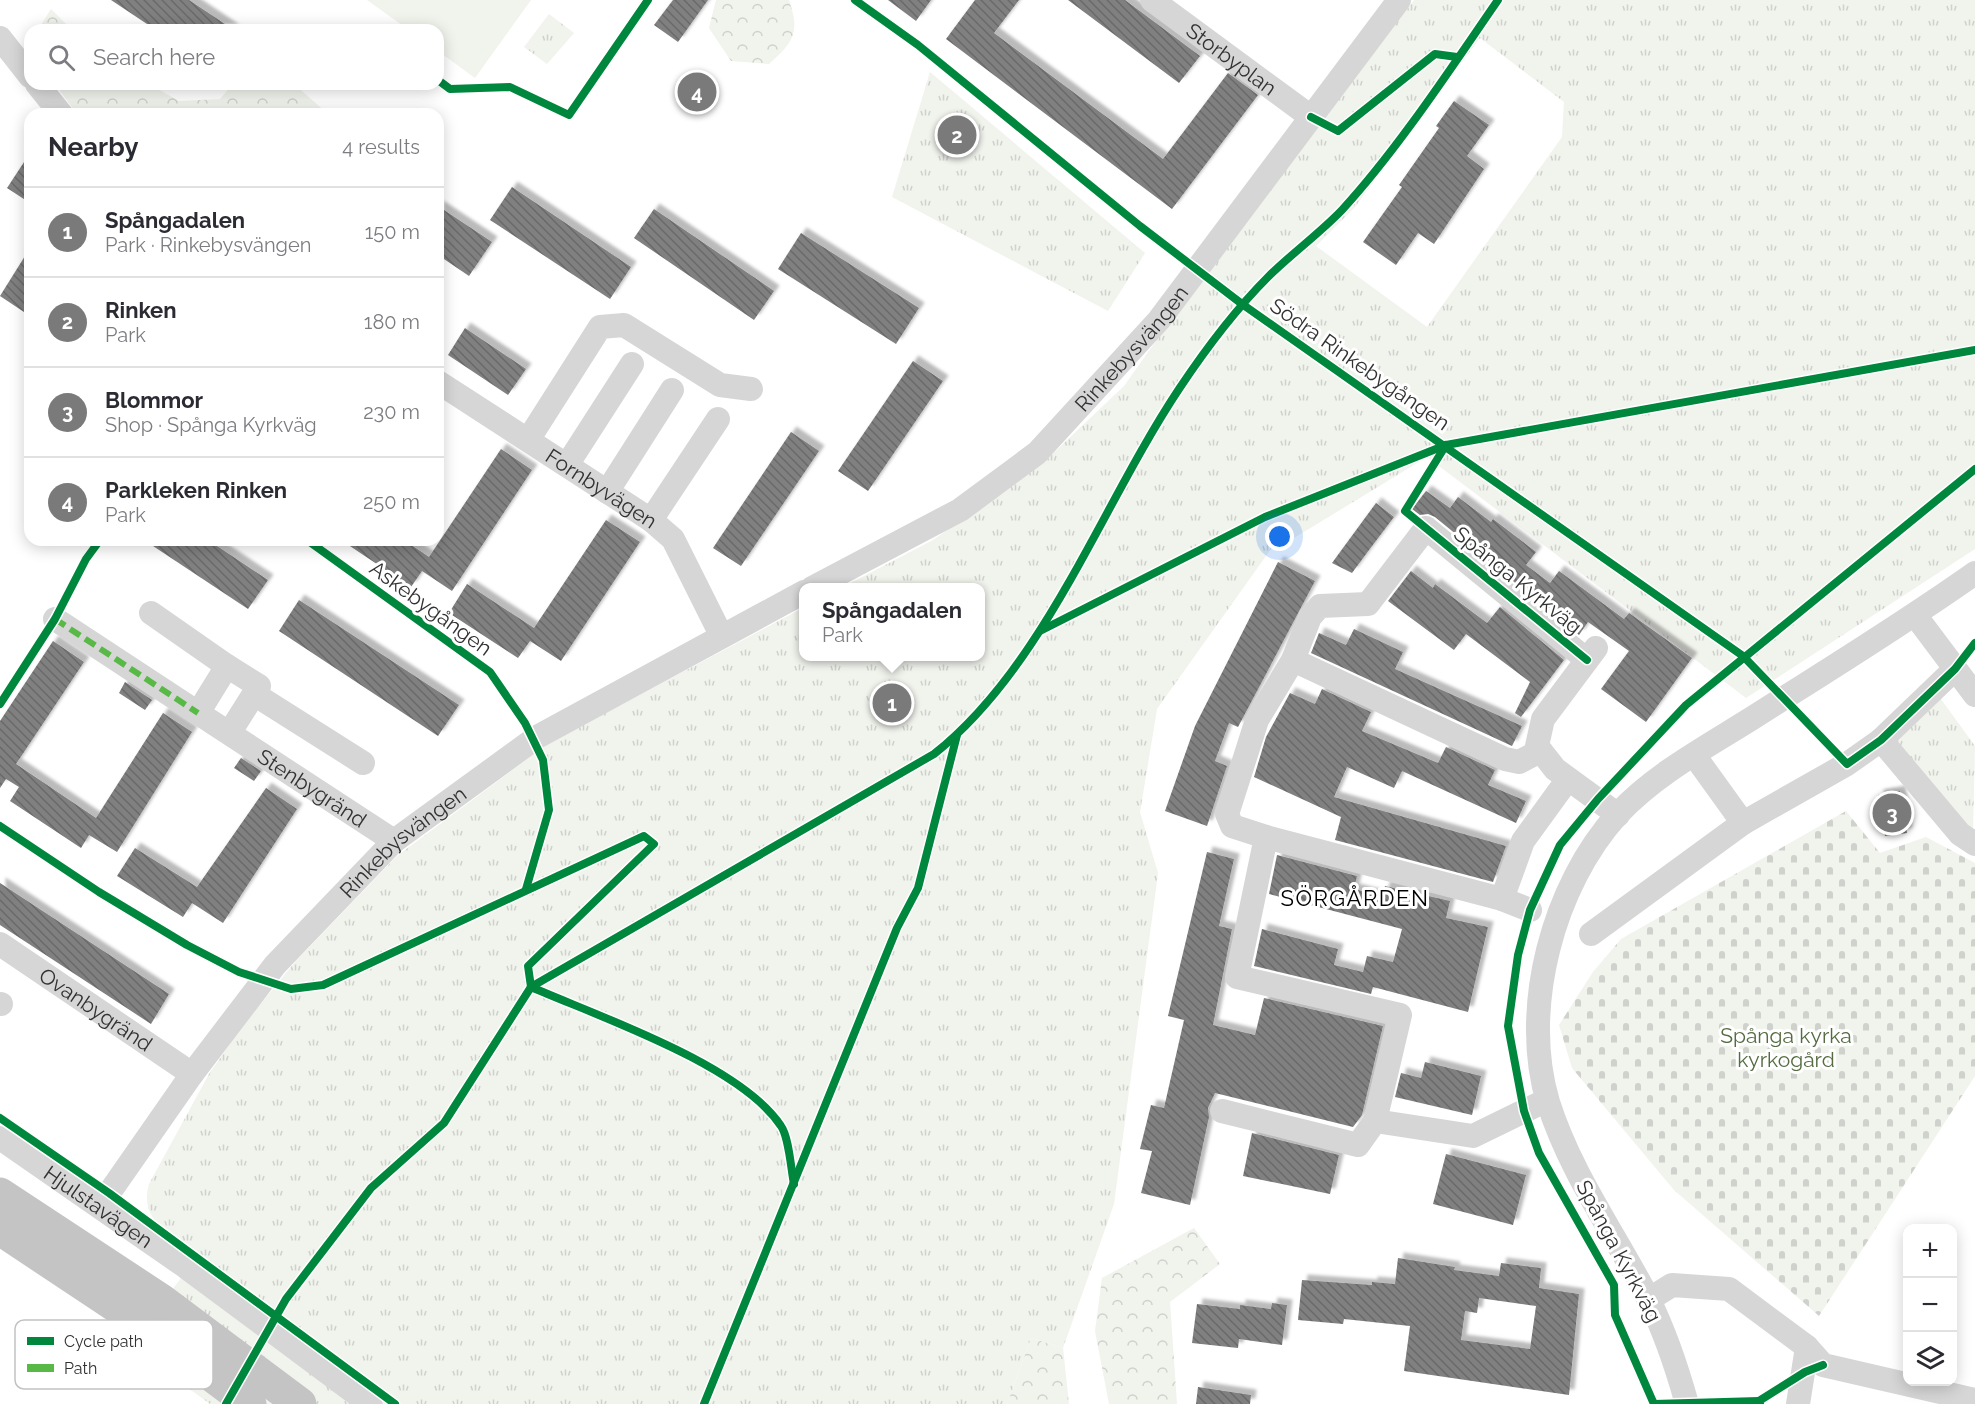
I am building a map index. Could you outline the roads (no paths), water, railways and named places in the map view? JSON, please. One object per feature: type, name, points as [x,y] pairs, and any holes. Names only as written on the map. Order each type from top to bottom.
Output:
[{"type":"highway","points":[[0,1194],[161,1320]]},
{"type":"highway","points":[[0,1229],[165,1320]]},
{"type":"highway","points":[[213,1350],[300,1404]]},
{"type":"highway","points":[[213,1369],[250,1404]]},
{"type":"street","name":"Rinkebysvängen","points":[[821,583],[960,510],[1037,453],[1159,320],[1399,0]]},
{"type":"street","name":"Storbyplan","points":[[1155,1],[1311,117]]},
{"type":"street","points":[[0,38],[22,74]]},
{"type":"street","points":[[38,90],[55,108]]},
{"type":"street","points":[[528,440],[600,327],[624,325],[720,385],[751,389]]},
{"type":"street","points":[[567,465],[632,364]]},
{"type":"street","name":"Fornbyvägen","points":[[444,386],[651,520],[673,539],[722,635]]},
{"type":"street","points":[[607,492],[672,390]]},
{"type":"street","points":[[651,520],[718,419]]},
{"type":"street","name":"Spånga Kyrkväg","points":[[1530,910],[1502,899],[1266,837],[1232,826],[1227,814],[1257,720],[1293,660],[1310,617],[1320,606],[1368,604],[1426,528],[1591,654],[1543,719],[1537,746],[1540,751]]},
{"type":"street","name":"Spånga Kyrkväg","points":[[1688,1404],[1676,1366],[1648,1300],[1568,1155],[1547,1100],[1540,1056],[1539,1003],[1562,904],[1584,860],[1618,814],[1644,791],[1694,755],[1915,615],[1975,573]]},
{"type":"street","name":"Rinkebysvängen","points":[[100,1206],[192,1074],[274,965],[394,841],[537,737],[799,595]]},
{"type":"street","points":[[151,613],[259,686],[230,732]]},
{"type":"street","points":[[1915,615],[1975,695]]},
{"type":"street","name":"Stenbygränd","points":[[55,619],[394,841]]},
{"type":"street","points":[[1293,660],[1504,759],[1519,762],[1540,751],[1555,769],[1618,814]]},
{"type":"street","points":[[198,713],[227,666]]},
{"type":"street","points":[[1591,934],[1743,824],[1847,764],[1881,740],[1955,669]]},
{"type":"street","points":[[254,694],[363,763]]},
{"type":"street","points":[[1881,740],[1960,834],[1975,844]]},
{"type":"street","points":[[1694,755],[1743,824]]},
{"type":"street","points":[[1502,899],[1523,841],[1568,778]]},
{"type":"street","points":[[1222,1111],[1358,1145],[1375,1121],[1400,1015],[1237,977],[1266,837]]},
{"type":"street","name":"Ovanbygränd","points":[[0,944],[192,1074]]},
{"type":"street","points":[[1375,1121],[1473,1136],[1547,1100]]},
{"type":"street","name":"Hjulstavägen","points":[[0,1137],[186,1267],[370,1404]]},
{"type":"street","points":[[1648,1300],[1672,1286],[1729,1289],[1807,1347],[1823,1365],[1975,1400]]},
{"type":"street","points":[[1798,1404],[1807,1347]]},
{"type":"place","name":"Parkleken Rinken","points":[[697,92]]},
{"type":"place","name":"Rinken","points":[[957,135]]},
{"type":"place","name":"Spångadalen","points":[[892,703]]},
{"type":"place","name":"Blommor","points":[[1892,813]]},
{"type":"district","name":"SÖRGÅRDEN","points":[[1355,898]]},
{"type":"park label","name":"Spånga kyrka kyrkogård","points":[[1786,1047]]}]
